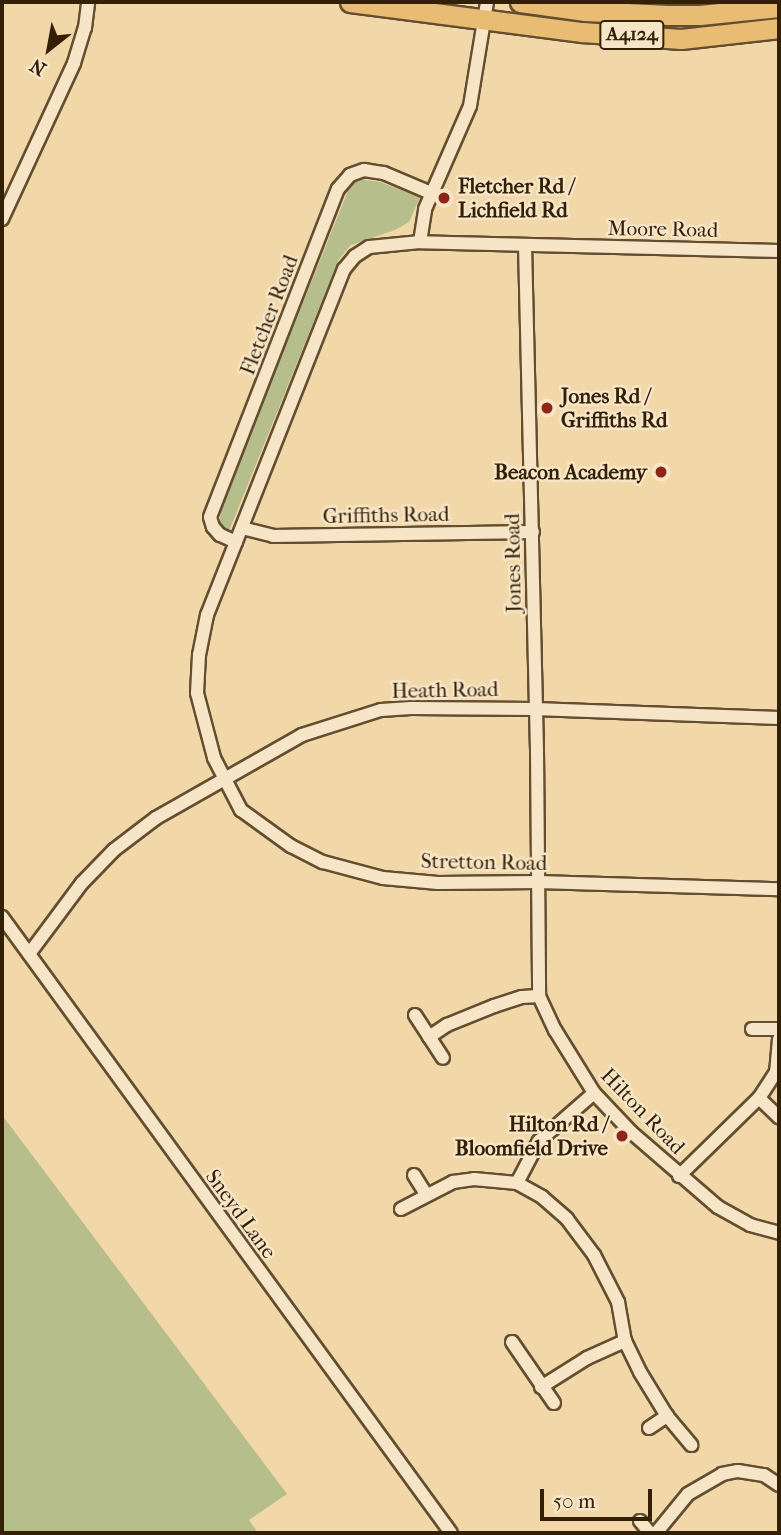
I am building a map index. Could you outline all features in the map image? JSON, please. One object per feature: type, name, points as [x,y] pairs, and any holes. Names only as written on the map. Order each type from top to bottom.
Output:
[{"type":"main road","name":"A4124","points":[[351,2],[486,11],[582,32],[681,38],[779,28]]},
{"type":"main road","name":"A4124","points":[[520,2],[585,11],[668,15],[700,15],[779,7]]},
{"type":"street","points":[[2,219],[74,62],[85,28],[88,2]]},
{"type":"street","points":[[223,780],[197,694],[199,655],[207,615],[344,269],[369,247],[420,242],[431,193],[470,106],[486,11]]},
{"type":"street","name":"Fletcher Road","points":[[236,542],[220,535],[213,527],[210,517],[338,189],[350,175],[364,170],[384,173],[431,193]]},
{"type":"street","name":"Moore Road","points":[[420,242],[779,251]]},
{"type":"street","name":"Jones Road","points":[[525,245],[533,532],[538,882]]},
{"type":"street","name":"Griffiths Road","points":[[242,528],[273,536],[533,532]]},
{"type":"street","name":"Heath Road","points":[[29,954],[82,883],[114,850],[156,818],[302,735],[381,710],[535,709],[779,718]]},
{"type":"street","name":"Stretton Road","points":[[223,780],[249,819],[291,846],[323,862],[383,878],[438,883],[538,882],[779,889]]},
{"type":"street","name":"Hilton Road","points":[[538,882],[539,996],[594,1093],[679,1176],[718,1207],[750,1225],[779,1233]]},
{"type":"street","name":"Sneyd Lane","points":[[2,917],[451,1533]]},
{"type":"street","points":[[429,1037],[447,1025],[494,1006],[522,997],[539,996]]},
{"type":"street","points":[[415,1015],[443,1058]]},
{"type":"street","points":[[752,1029],[779,1029]]},
{"type":"street","points":[[679,1176],[759,1098],[776,1072],[779,1039]]},
{"type":"street","points":[[517,1184],[539,1141],[594,1093]]},
{"type":"street","points":[[759,1098],[779,1117]]},
{"type":"street","points":[[414,1175],[426,1194]]},
{"type":"street","points":[[401,1209],[440,1186],[474,1179],[517,1184],[542,1197],[567,1219],[594,1255],[618,1302],[625,1341],[667,1416],[691,1445]]},
{"type":"street","points":[[541,1387],[587,1358],[625,1341]]},
{"type":"street","points":[[512,1342],[554,1403]]},
{"type":"street","points":[[649,1428],[667,1416]]},
{"type":"street","points":[[656,1533],[688,1494],[722,1474],[738,1471],[764,1475],[779,1485]]},
{"type":"street","points":[[640,1521],[650,1533]]},
{"type":"green space","points":[[359,179],[380,182],[420,197],[409,222],[395,230],[351,245],[339,259],[229,531],[220,522],[221,505],[350,186]]},
{"type":"green space","points":[[2,1115],[287,1494],[249,1520],[258,1533],[2,1533]]},
{"type":"place","name":"Fletcher Rd / Lichfield Rd","points":[[444,198]]},
{"type":"place","name":"Jones Rd / Griffiths Rd","points":[[547,408]]},
{"type":"place","name":"Beacon Academy","points":[[661,472]]},
{"type":"place","name":"Hilton Rd / Bloomfield Drive","points":[[622,1136]]}]
